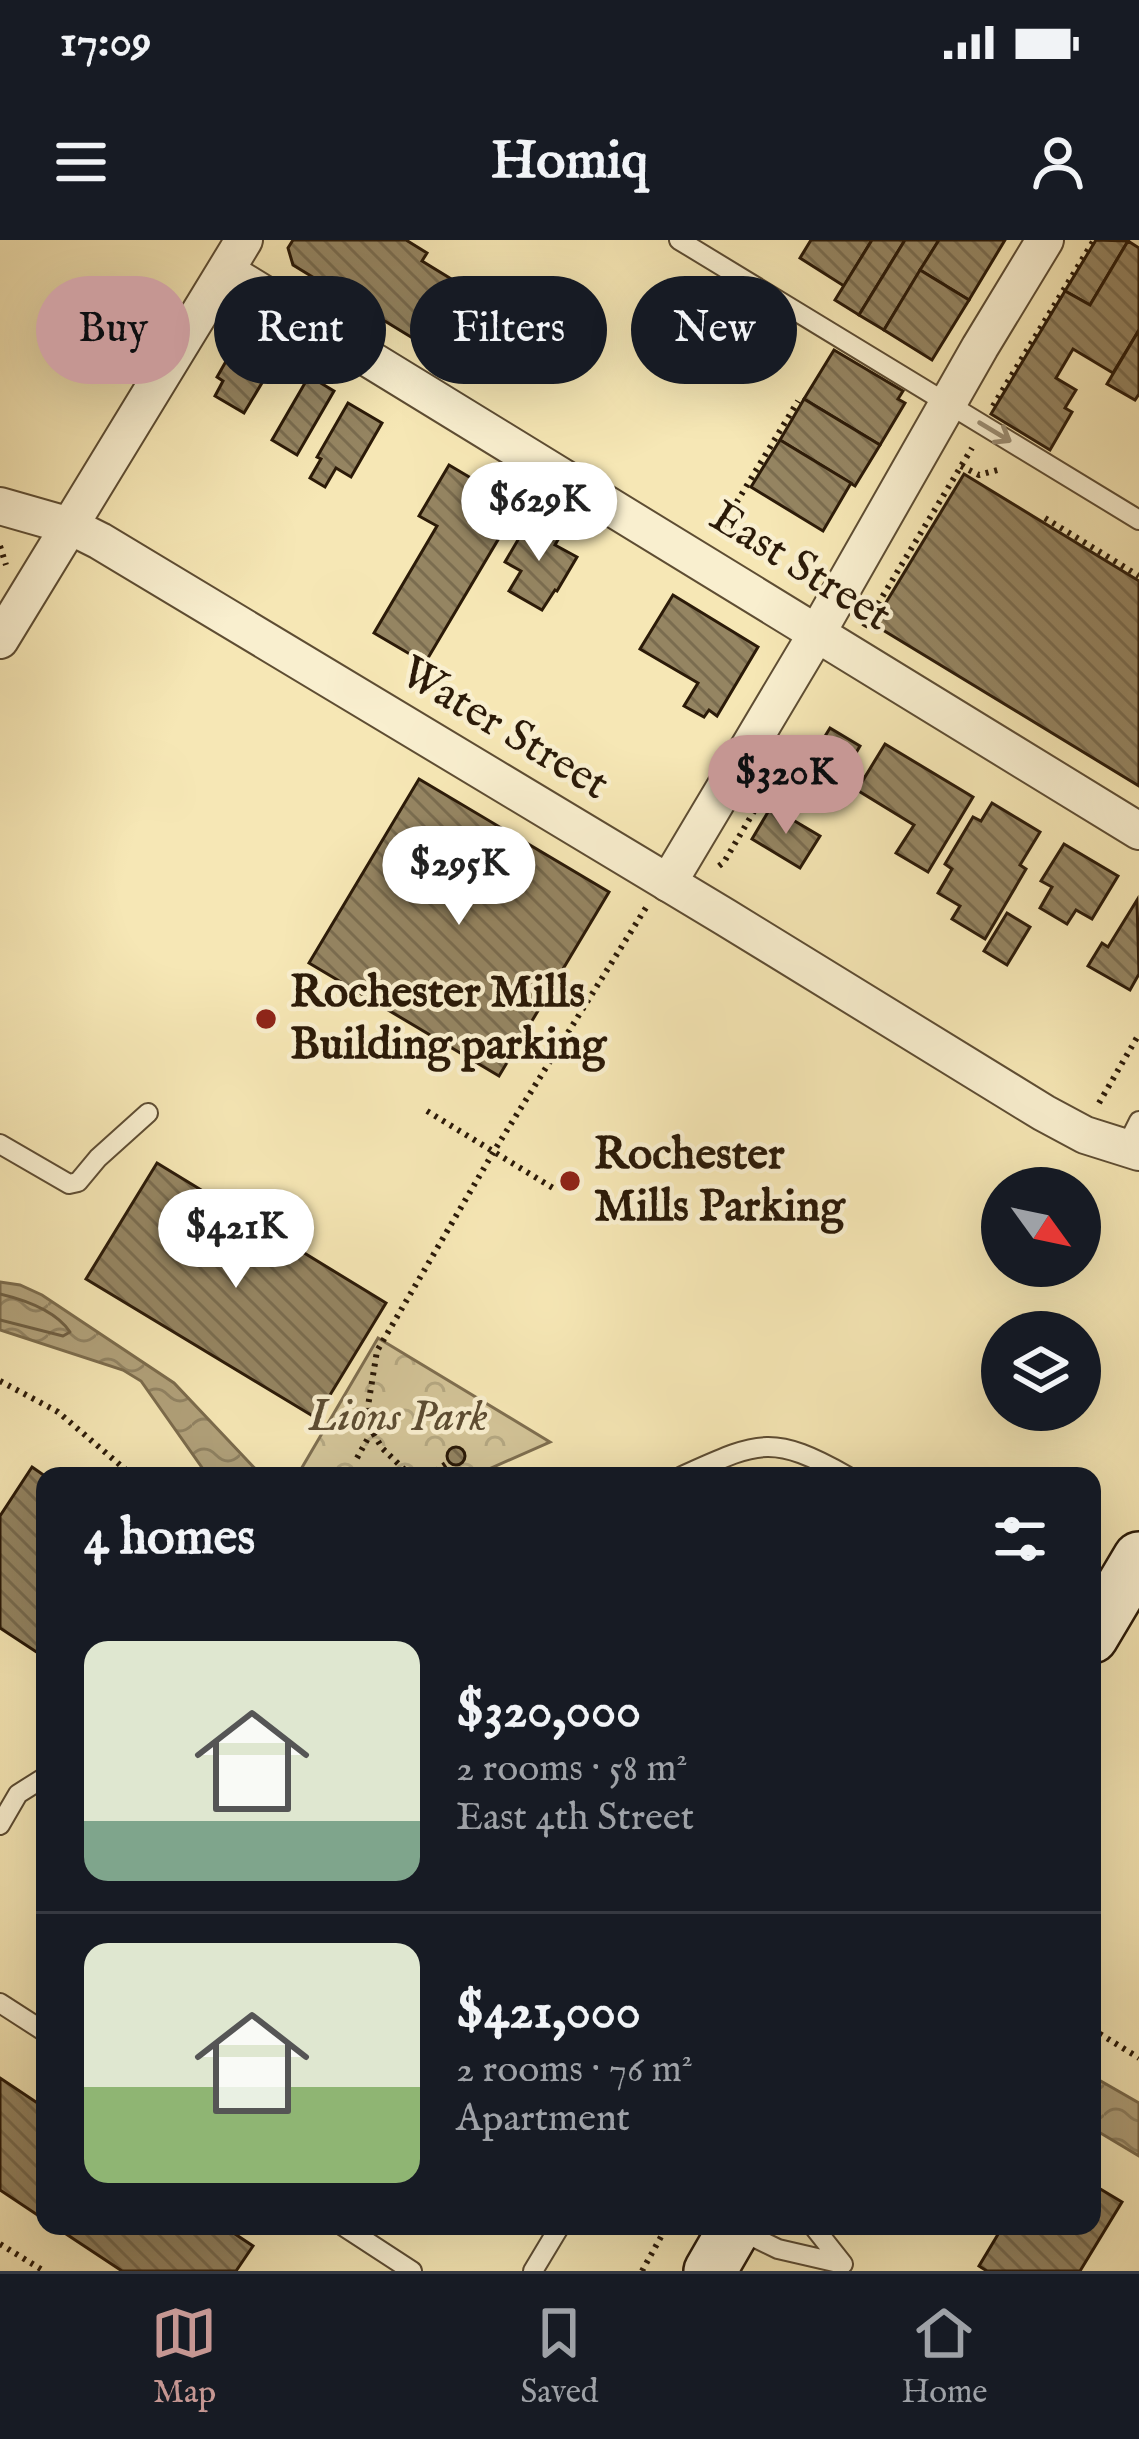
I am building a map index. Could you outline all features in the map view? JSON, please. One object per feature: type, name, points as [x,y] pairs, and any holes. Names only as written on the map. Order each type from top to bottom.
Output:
[{"type":"street","points":[[659,892],[817,633],[1045,240]]},
{"type":"street","points":[[0,640],[235,256]]},
{"type":"street","name":"East Street","points":[[235,256],[817,633],[1139,831]]},
{"type":"street","name":"Water Street","points":[[0,506],[70,526],[126,557],[659,892],[1085,1136],[1134,1141]]},
{"type":"street","points":[[1101,1625],[1132,1586]]},
{"type":"lane","points":[[680,240],[1139,520]]},
{"type":"lane","points":[[0,1144],[70,1184],[78,1182],[148,1113]]},
{"type":"lane","points":[[702,1467],[759,1447],[786,1447],[832,1467]]},
{"type":"lane","points":[[0,1826],[18,1793],[36,1782]]},
{"type":"lane","points":[[0,2003],[36,2026]]},
{"type":"lane","points":[[357,2235],[412,2271]]},
{"type":"lane","points":[[533,2271],[555,2235]]},
{"type":"lane","points":[[821,2235],[849,2267]]},
{"type":"lane","points":[[724,2238],[849,2267]]},
{"type":"path","points":[[993,407],[1094,240]]},
{"type":"path","points":[[716,536],[798,401]]},
{"type":"path","points":[[858,636],[977,440]]},
{"type":"path","points":[[961,466],[979,475],[1000,469]]},
{"type":"path","points":[[1045,518],[1139,576]]},
{"type":"path","points":[[402,1467],[372,1431],[368,1406],[377,1351],[494,1151],[659,892]]},
{"type":"path","points":[[1099,1103],[1139,1034]]},
{"type":"path","points":[[427,1111],[554,1188]]},
{"type":"path","points":[[0,1381],[58,1412],[122,1467]]},
{"type":"path","points":[[357,1458],[372,1431]]},
{"type":"path","points":[[441,1467],[448,1462]]},
{"type":"path","points":[[1101,2035],[1139,2058]]},
{"type":"path","points":[[642,2271],[662,2235]]},
{"type":"path","points":[[0,2244],[44,2271]]},
{"type":"green space","name":"Lions Park","points":[[378,1338],[550,1442],[493,1467],[302,1467]]},
{"type":"water","points":[[0,1282],[42,1295],[174,1383],[253,1467],[202,1467],[141,1381],[123,1370],[0,1330]]},
{"type":"water","points":[[1101,2081],[1139,2103],[1139,2156],[1101,2133]]},
{"type":"building","points":[[293,240],[406,240],[427,253],[422,261],[446,276],[410,276],[410,336],[386,322],[386,276],[311,276],[293,265],[288,248]]},
{"type":"building","points":[[811,240],[872,240],[844,286],[800,258]]},
{"type":"building","points":[[872,240],[905,240],[859,315],[835,300]]},
{"type":"building","points":[[905,240],[939,240],[884,330],[859,315]]},
{"type":"building","points":[[939,240],[1005,240],[969,300],[920,270]]},
{"type":"building","points":[[1096,240],[1128,241],[1090,305],[1065,291]]},
{"type":"building","points":[[1128,241],[1139,248],[1139,330],[1113,373],[1073,349],[1056,378],[1076,390],[1065,408],[1072,412],[1050,450],[991,414],[1065,291],[1090,305]]},
{"type":"building","points":[[920,270],[969,300],[932,360],[884,330]]},
{"type":"building","points":[[1139,330],[1139,394],[1135,400],[1107,384]]},
{"type":"building","points":[[834,350],[903,391],[898,399],[905,403],[880,445],[804,399]]},
{"type":"building","points":[[221,384],[261,384],[244,413],[215,396]]},
{"type":"building","points":[[304,384],[322,384],[334,391],[297,455],[272,440]]},
{"type":"building","points":[[804,399],[880,445],[855,486],[780,440]]},
{"type":"building","points":[[348,403],[382,423],[351,477],[336,468],[325,487],[310,478]]},
{"type":"building","points":[[780,440],[851,483],[823,531],[751,487]]},
{"type":"building","points":[[449,465],[518,506],[425,663],[374,633],[437,526],[419,516]]},
{"type":"building","points":[[964,474],[1139,581],[1139,786],[873,624]]},
{"type":"building","points":[[540,517],[554,525],[549,533],[559,538],[555,545],[577,557],[542,610],[509,591],[521,571],[505,562],[529,521],[536,525]]},
{"type":"building","points":[[673,595],[758,647],[717,716],[709,710],[704,717],[684,706],[698,683],[640,649]]},
{"type":"building","points":[[830,728],[860,746],[826,804],[808,794],[804,800],[791,792]]},
{"type":"building","points":[[885,744],[973,797],[928,872],[896,853],[914,825],[857,790]]},
{"type":"building","points":[[419,779],[609,892],[499,1076],[309,963]]},
{"type":"building","points":[[992,803],[1040,832],[1020,865],[1026,869],[985,939],[952,919],[960,906],[938,893],[952,869],[945,864],[973,817],[981,821]]},
{"type":"building","points":[[771,807],[820,836],[800,868],[752,839]]},
{"type":"building","points":[[1064,844],[1118,876],[1092,919],[1076,910],[1067,924],[1040,908],[1052,887],[1041,881]]},
{"type":"building","points":[[1137,900],[1139,974],[1130,990],[1088,966],[1102,943],[1108,947]]},
{"type":"building","points":[[1007,913],[1030,927],[1007,965],[984,951]]},
{"type":"building","points":[[157,1163],[386,1303],[316,1418],[86,1279]]},
{"type":"building","points":[[456,1447],[465,1456],[456,1465],[447,1456]]},
{"type":"building","points":[[32,1467],[36,1470],[36,1652],[0,1628],[0,1516]]},
{"type":"building","points":[[0,2078],[36,2102],[36,2214],[0,2190]]},
{"type":"building","points":[[1101,2189],[1122,2202],[1080,2271],[987,2271],[979,2266],[998,2235],[1101,2235]]},
{"type":"building","points":[[68,2235],[236,2235],[253,2246],[236,2271],[122,2271]]},
{"type":"place","name":"Rochester Mills Building parking","points":[[266,1019]]},
{"type":"place","name":"Rochester Mills Parking","points":[[570,1181]]}]
